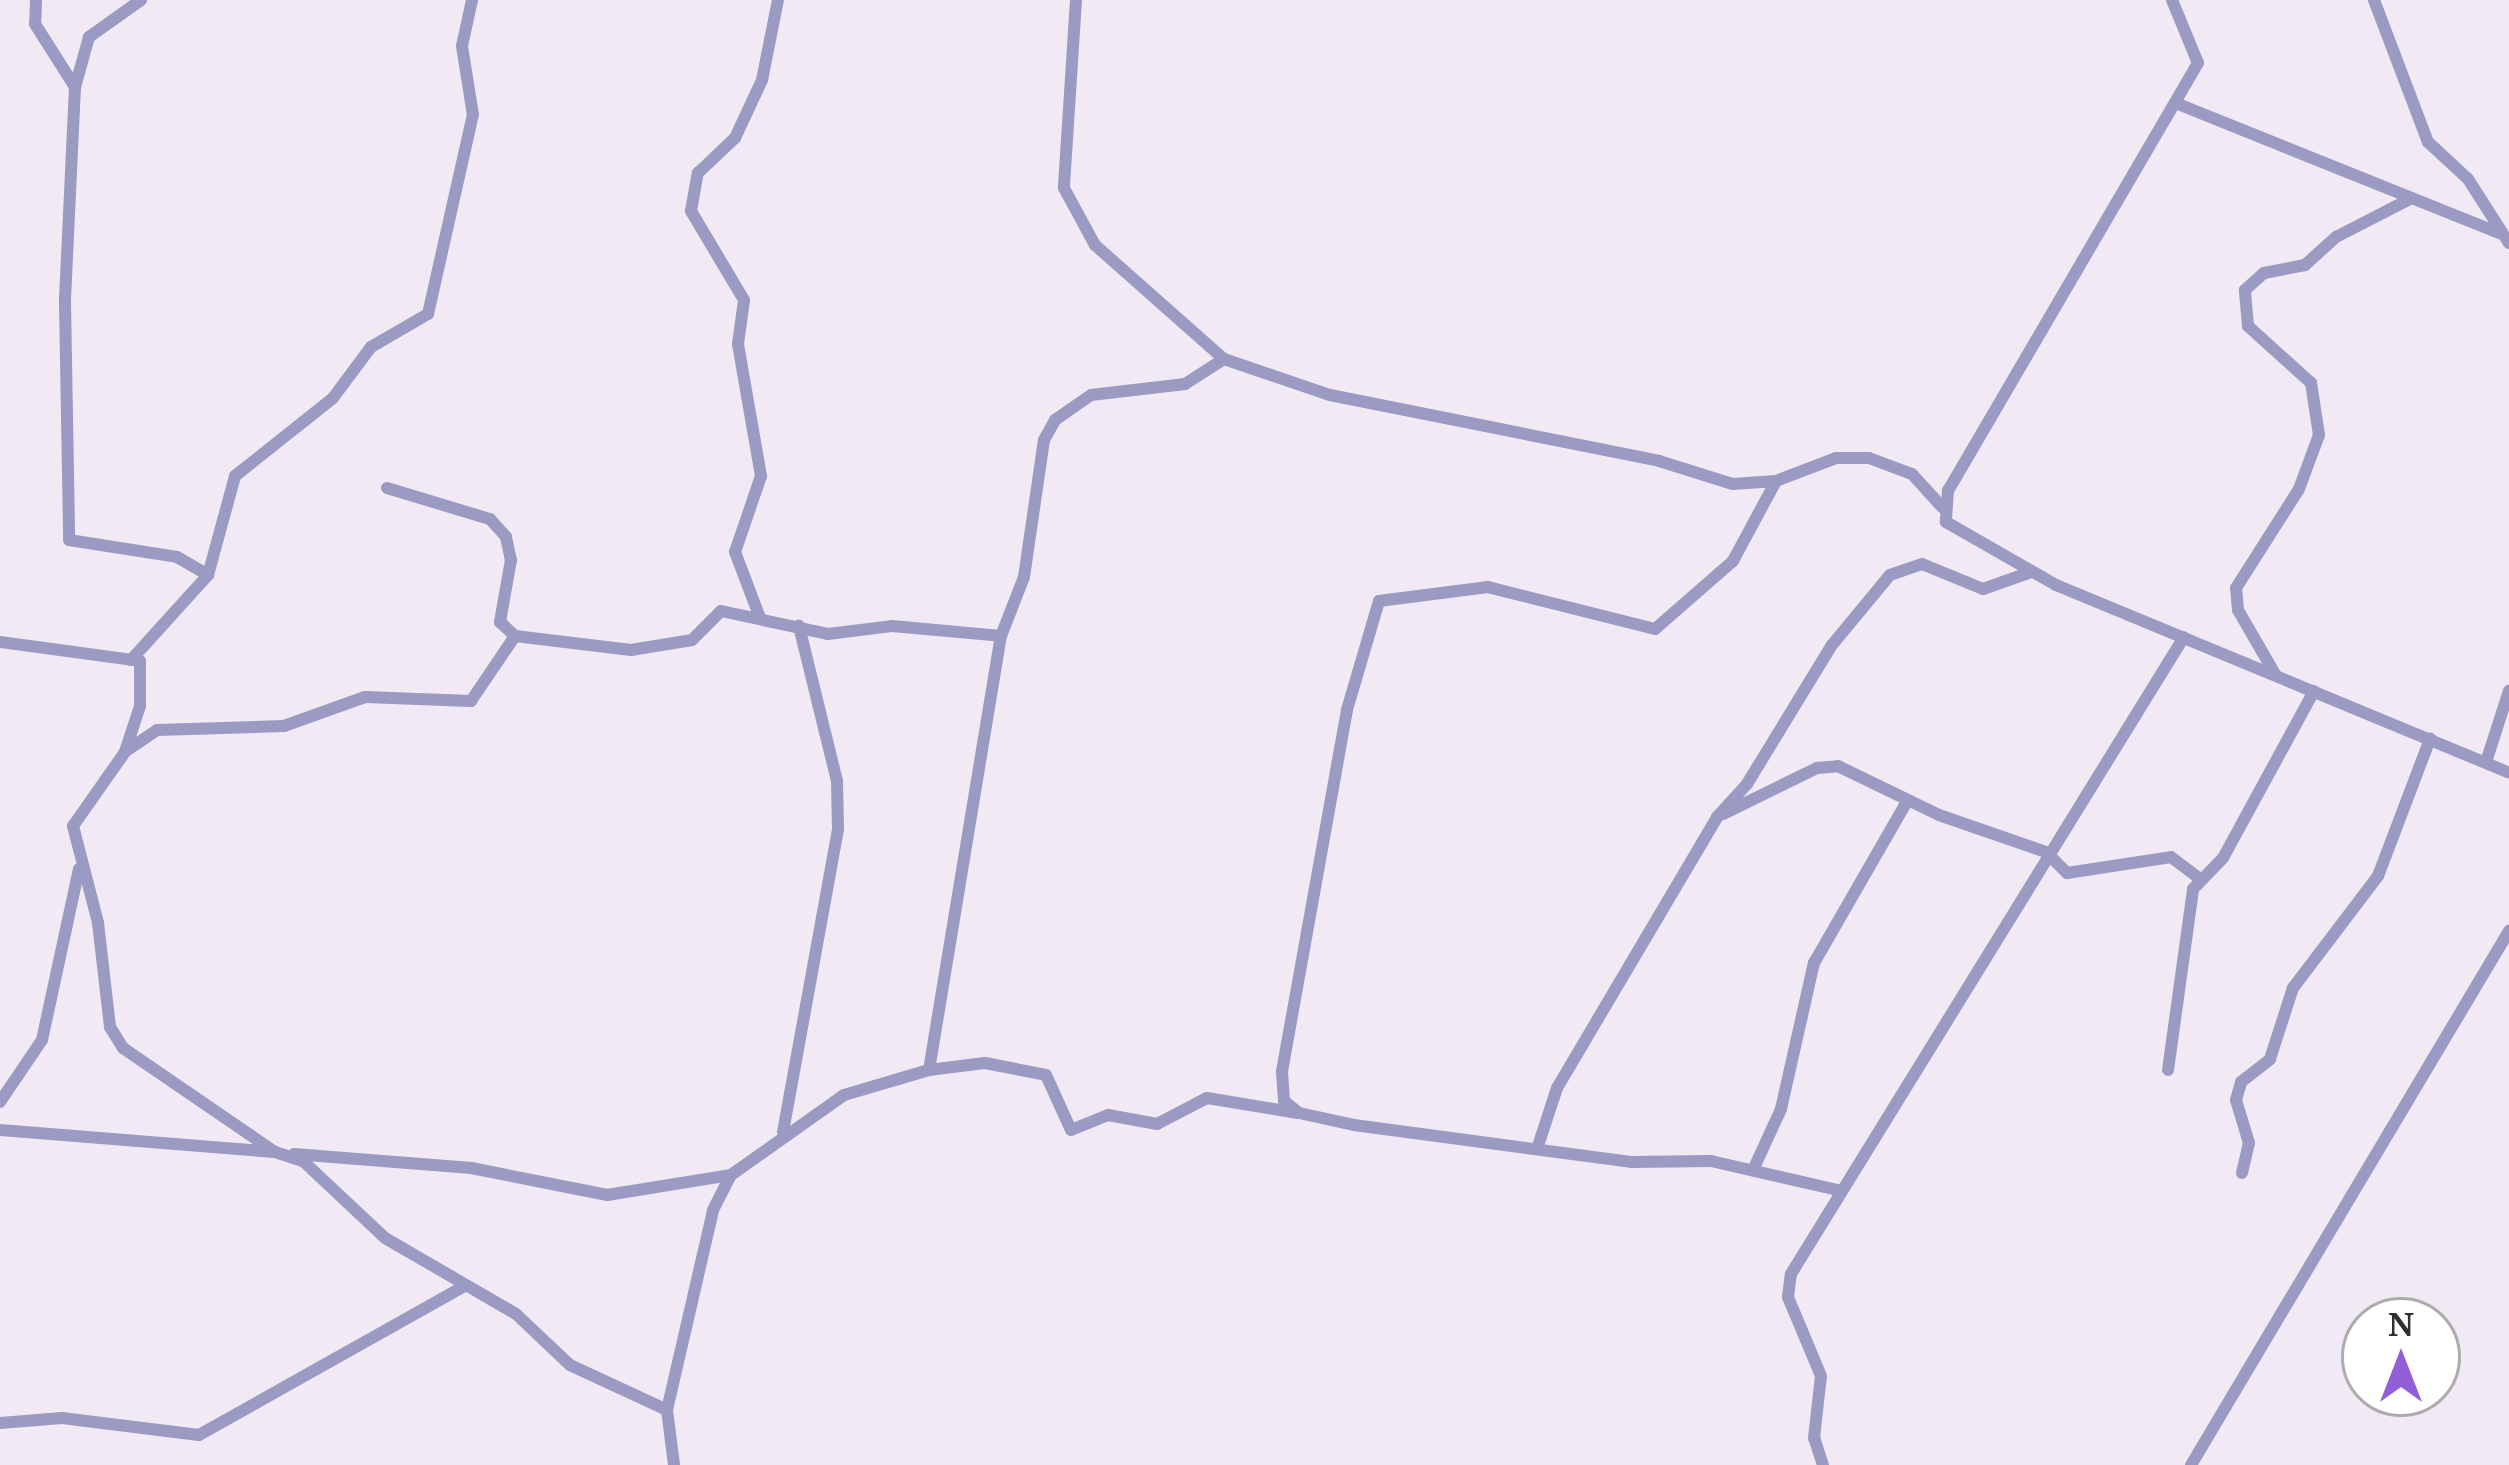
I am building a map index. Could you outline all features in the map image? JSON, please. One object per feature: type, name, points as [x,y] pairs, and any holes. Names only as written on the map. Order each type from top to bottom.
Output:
[{"type":"street","points":[[36,0],[35,24],[75,87]]},
{"type":"street","points":[[141,0],[89,37],[75,87],[65,302],[69,540],[177,557],[208,575]]},
{"type":"street","points":[[130,659],[208,575],[235,476],[333,398],[370,346],[428,314],[473,115],[462,46],[472,0]]},
{"type":"street","points":[[760,618],[735,552],[761,476],[738,344],[744,300],[691,211],[698,172],[735,138],[762,80],[778,0]]},
{"type":"street","points":[[1076,0],[1064,188],[1095,245],[1224,359],[1330,395],[1516,438],[1659,461],[1733,484],[1776,481],[1836,458],[1869,458],[1912,474],[1942,507],[1946,522],[1971,543],[2509,772]]},
{"type":"street","points":[[1942,507],[2109,209],[2178,104],[2198,63],[2172,0]]},
{"type":"street","points":[[2374,0],[2428,142],[2468,179],[2504,238]]},
{"type":"street","points":[[2178,104],[2504,238]]},
{"type":"street","points":[[2275,675],[2238,610],[2236,588],[2299,489],[2319,435],[2311,383],[2248,326],[2245,290],[2264,274],[2306,266],[2336,237],[2412,198]]},
{"type":"street","points":[[929,1070],[1001,636],[1024,577],[1030,513],[1055,420],[1090,395],[1185,384],[1224,359]]},
{"type":"street","points":[[1299,1113],[1284,1102],[1282,1072],[1346,710],[1379,601],[1488,587],[1655,628],[1733,561],[1776,481]]},
{"type":"street","points":[[387,488],[490,519],[506,537],[512,560],[500,622],[515,636],[631,650],[692,640],[721,611],[828,634],[892,626],[1001,636]]},
{"type":"street","points":[[1538,1146],[1557,1088],[1717,817],[1747,784],[1832,645],[1890,575],[1922,565],[1983,590],[2031,572]]},
{"type":"street","points":[[783,1133],[838,829],[836,781],[799,626]]},
{"type":"street","points":[[125,752],[157,730],[284,726],[365,697],[471,701],[515,636]]},
{"type":"street","points":[[1822,1465],[1814,1438],[1818,1357],[1788,1297],[1791,1274],[2046,852],[2184,637]]},
{"type":"street","points":[[0,642],[130,659],[142,670],[140,706],[125,752],[74,826],[80,868],[98,923],[110,1027],[124,1048],[274,1152],[303,1161],[385,1238],[516,1314],[570,1365],[667,1410]]},
{"type":"street","points":[[2486,762],[2509,691]]},
{"type":"street","points":[[2168,1070],[2198,877],[2223,858],[2314,692]]},
{"type":"street","points":[[2242,1173],[2249,1143],[2236,1100],[2241,1082],[2270,1059],[2294,988],[2378,876],[2430,739]]},
{"type":"street","points":[[1717,817],[1828,766],[1853,770],[1907,801],[2046,852],[2067,873],[2170,857],[2198,877]]},
{"type":"street","points":[[1754,1168],[1781,1109],[1814,963],[1907,801]]},
{"type":"street","points":[[0,1102],[42,1040],[80,868]]},
{"type":"street","points":[[2191,1465],[2509,931]]},
{"type":"street","points":[[674,1465],[667,1410],[713,1210],[731,1175],[783,1133],[844,1095],[896,1086],[929,1070],[985,1063],[1046,1075],[1071,1130],[1108,1115],[1157,1124],[1207,1098],[1631,1162],[1754,1168],[1838,1190]]},
{"type":"street","points":[[0,1130],[471,1168],[607,1195],[731,1175]]},
{"type":"street","points":[[0,1423],[62,1418],[199,1436],[465,1286]]}]
